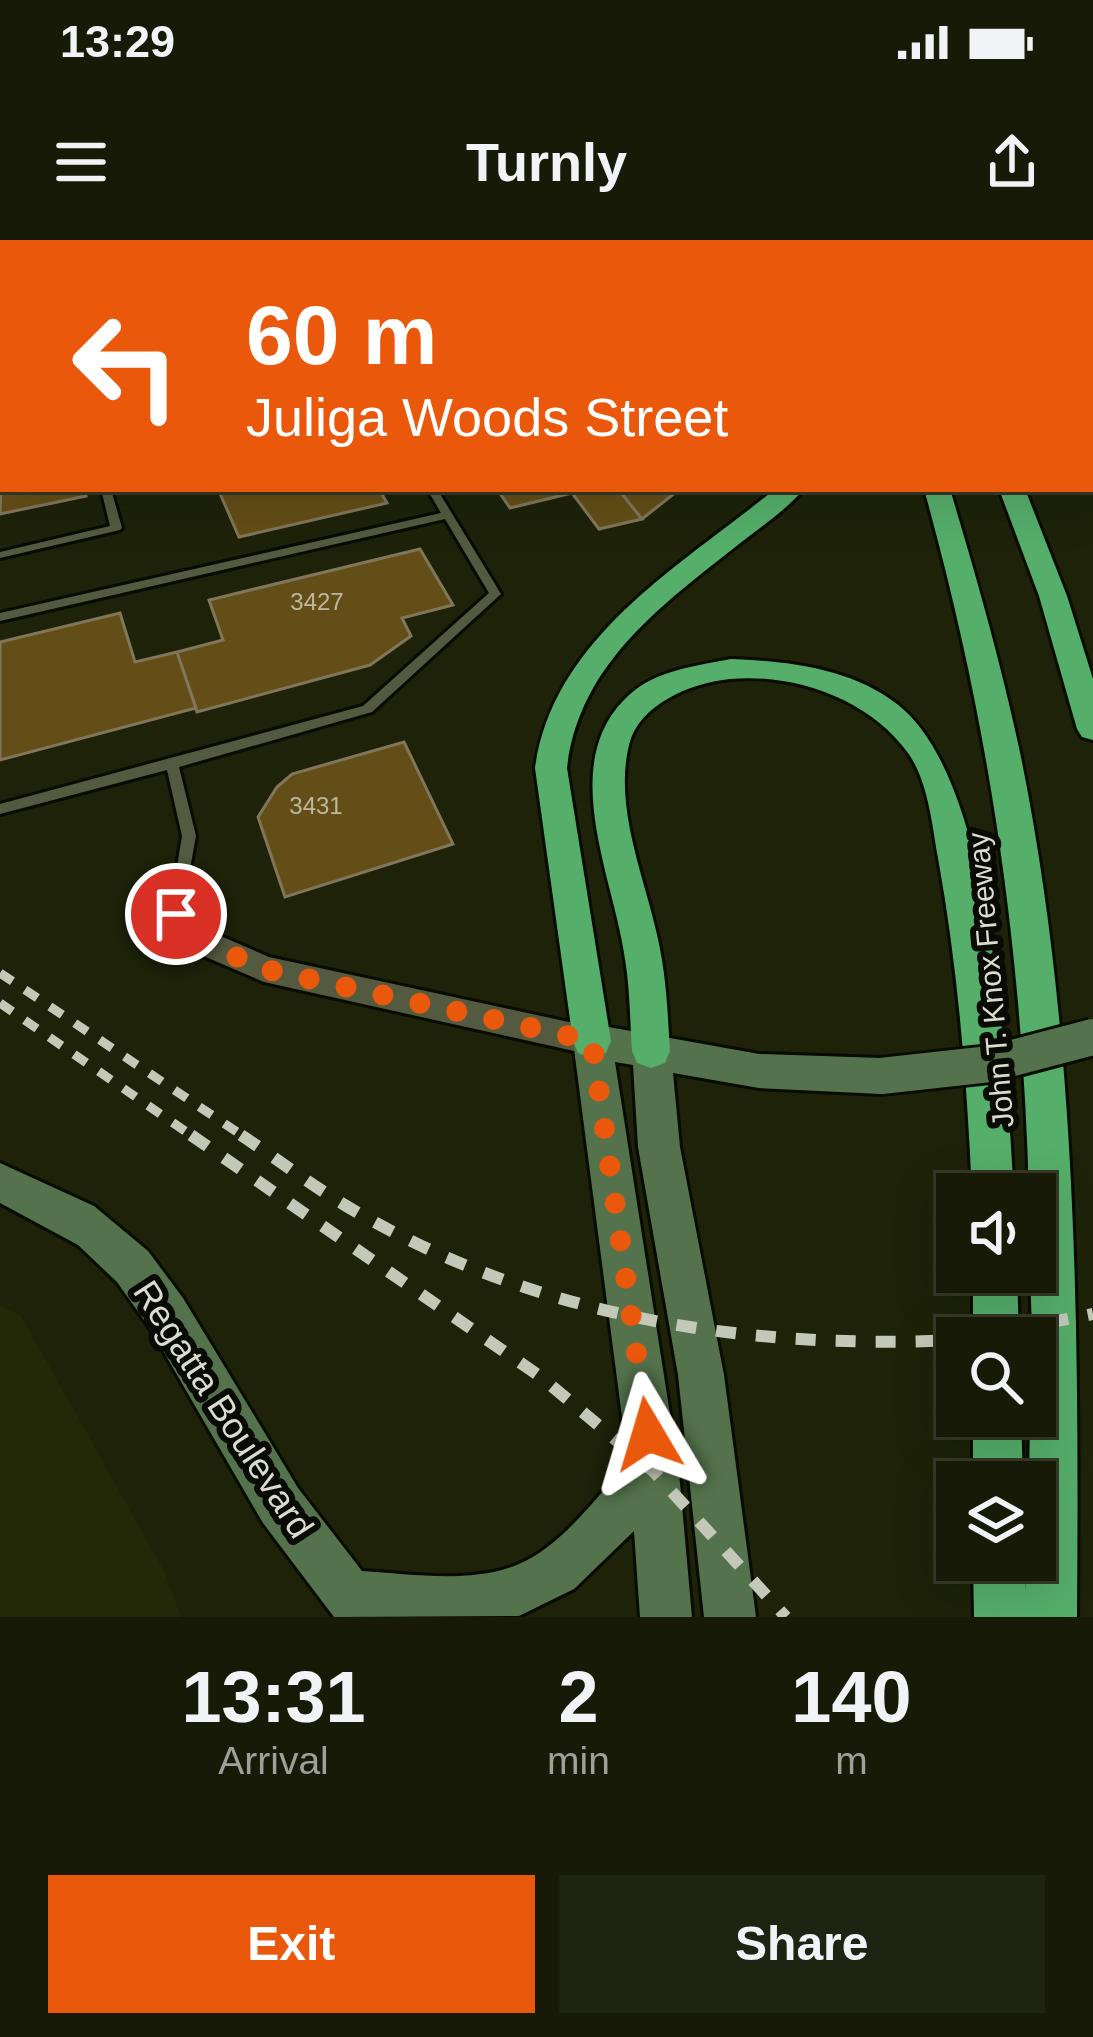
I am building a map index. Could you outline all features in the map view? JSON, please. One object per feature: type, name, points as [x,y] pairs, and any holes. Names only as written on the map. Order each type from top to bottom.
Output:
[{"type":"highway","points":[[592,1041],[550,768],[553,723],[574,682],[608,646],[788,492]]},
{"type":"highway","name":"John T. Knox Freeway","points":[[938,492],[969,596],[999,727],[1032,951],[1047,1177],[1051,1617]]},
{"type":"highway","points":[[1013,492],[1053,596],[1093,729]]},
{"type":"highway","points":[[651,1051],[644,960],[608,793],[607,753],[614,734],[652,693],[714,671],[785,670],[858,692],[910,732],[931,766],[942,798],[974,967],[991,1173]]},
{"type":"highway","points":[[999,1581],[1000,1617]]},
{"type":"street","points":[[176,914],[212,946],[264,969],[592,1041],[760,1071],[881,1076],[990,1064],[1093,1037]]},
{"type":"street","points":[[592,1041],[653,1472],[666,1617]]},
{"type":"street","points":[[651,1051],[659,1147],[701,1375],[730,1617]]},
{"type":"street","name":"Regatta Boulevard","points":[[0,1183],[50,1203],[117,1249],[160,1300],[256,1468],[359,1606]]},
{"type":"street","points":[[359,1606],[462,1601],[536,1583],[568,1561],[653,1472]]},
{"type":"lane","points":[[0,555],[116,528],[107,492]]},
{"type":"lane","points":[[0,809],[367,709],[495,594],[434,492]]},
{"type":"lane","points":[[0,617],[448,515]]},
{"type":"lane","points":[[172,764],[189,836],[176,914]]},
{"type":"shaded area","points":[[0,1305],[21,1316],[164,1571],[181,1617],[0,1617]]},
{"type":"building","points":[[1,492],[85,492],[86,496],[0,514]]},
{"type":"building","points":[[219,492],[381,492],[387,503],[239,537]]},
{"type":"building","points":[[499,492],[620,492],[642,519],[599,529],[572,493],[510,508]]},
{"type":"building","points":[[620,492],[676,492],[642,519]]},
{"type":"building","points":[[420,549],[453,605],[402,618],[411,636],[370,665],[197,712],[177,652],[223,640],[209,600]]},
{"type":"building","points":[[120,613],[135,662],[177,652],[196,708],[0,760],[0,642]]},
{"type":"building","points":[[404,742],[453,844],[285,897],[258,817],[277,787],[292,774]]},
{"type":"railway","points":[[0,973],[246,1138]]},
{"type":"railway","points":[[0,1003],[195,1138]]},
{"type":"railway","points":[[191,1135],[541,1377],[654,1472],[786,1617]]},
{"type":"railway","points":[[241,1135],[334,1199],[419,1245],[566,1300],[720,1331],[798,1339],[936,1341]]},
{"type":"railway","points":[[1056,1321],[1093,1314]]},
{"type":"route","points":[[176,914],[212,946],[264,969],[592,1041],[648,1434]]}]
